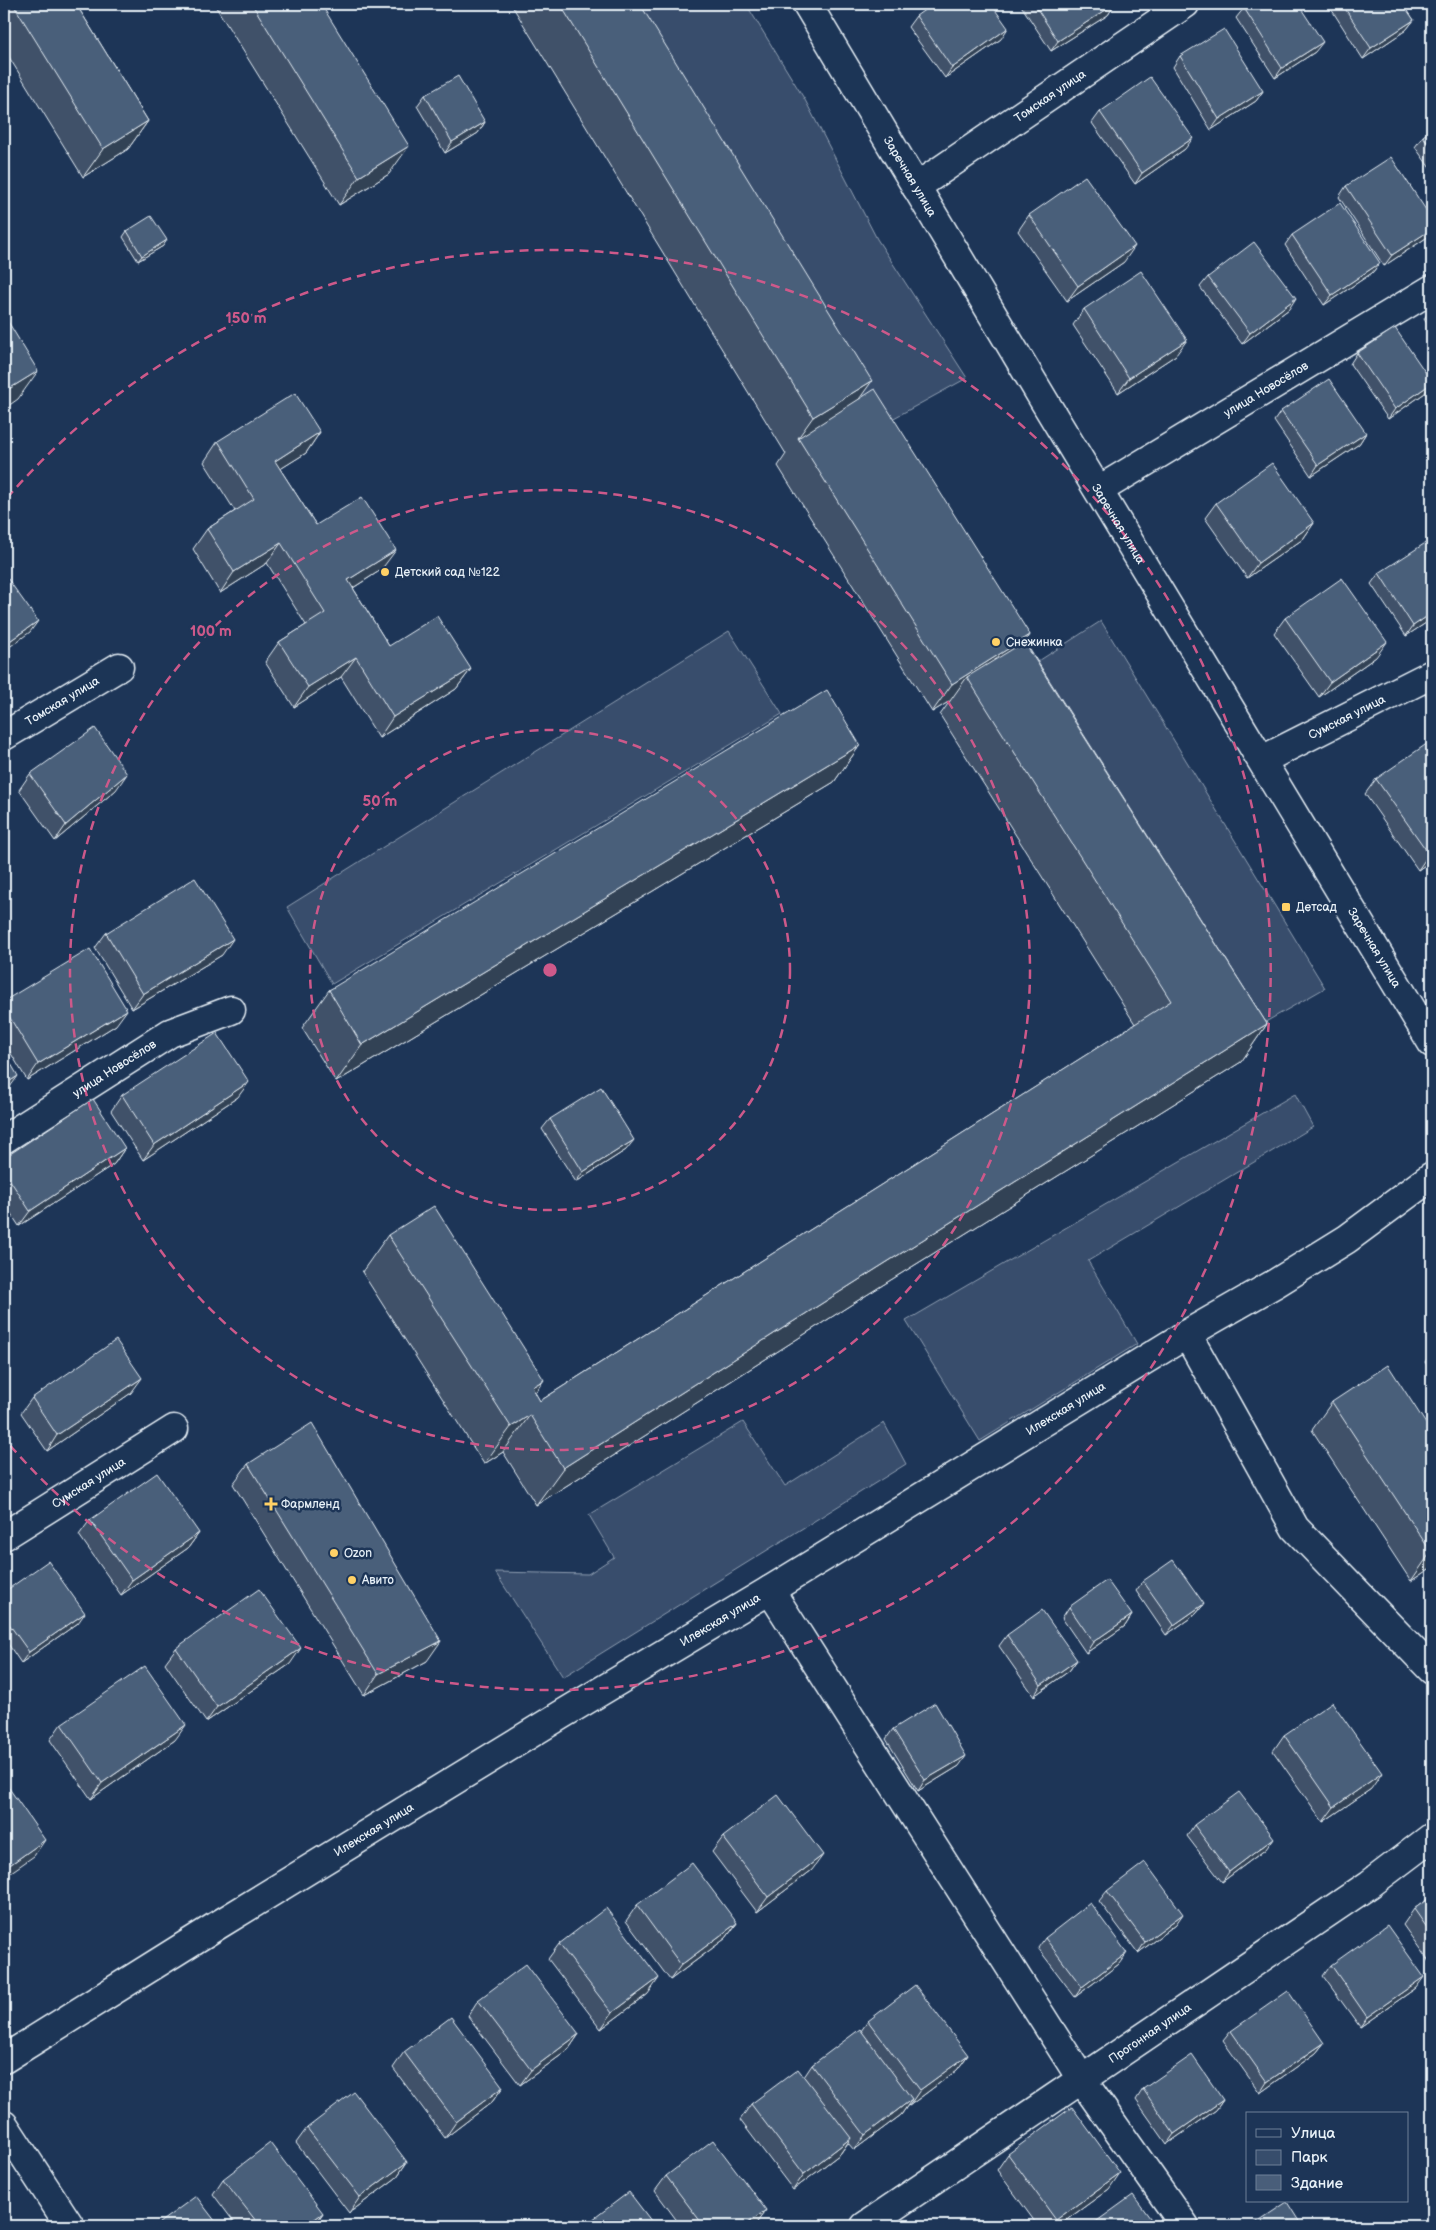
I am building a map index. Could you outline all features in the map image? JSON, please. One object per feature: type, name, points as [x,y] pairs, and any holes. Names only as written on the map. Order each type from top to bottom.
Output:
[{"type":"street","name":"Заречная улица","points":[[807,4],[1432,1043]]},
{"type":"street","name":"Томская улица","points":[[916,187],[1184,4]]},
{"type":"street","name":"улица Новосёлов","points":[[1099,490],[1432,289]]},
{"type":"street","name":"Томская улица","points":[[4,736],[119,667]]},
{"type":"street","name":"Сумская улица","points":[[1262,760],[1432,674]]},
{"type":"street","name":"улица Новосёлов","points":[[4,1139],[170,1033],[230,1010]]},
{"type":"street","name":"Илекская улица","points":[[4,2060],[218,1925],[1187,1334],[1347,1239],[1432,1176]]},
{"type":"street","points":[[1187,1334],[1294,1528],[1432,1670]]},
{"type":"street","name":"Сумская улица","points":[[4,1536],[174,1429]]},
{"type":"street","points":[[770,1590],[1082,2080],[1185,2226]]},
{"type":"street","name":"Прогонная улица","points":[[865,2226],[1370,1884],[1432,1836]]},
{"type":"street","points":[[4,2125],[70,2226]]},
{"type":"green space","points":[[624,4],[746,4],[805,100],[877,239],[967,378],[881,425]]},
{"type":"green space","points":[[1101,621],[1325,988],[1248,1032],[1023,671]]},
{"type":"green space","points":[[729,631],[782,714],[332,984],[287,907]]},
{"type":"green space","points":[[1295,1094],[1313,1127],[1088,1261],[1137,1344],[980,1441],[906,1321]]},
{"type":"green space","points":[[743,1422],[785,1486],[884,1423],[906,1464],[563,1677],[495,1572],[588,1574],[614,1557],[589,1515]]},
{"type":"building","points":[[13,4],[76,4],[148,121],[103,149]]},
{"type":"building","points":[[252,4],[321,4],[409,146],[359,177]]},
{"type":"building","points":[[560,4],[640,4],[872,381],[813,417]]},
{"type":"building","points":[[933,4],[991,4],[1008,28],[952,68],[916,16]]},
{"type":"building","points":[[1034,4],[1115,4],[1058,41]]},
{"type":"building","points":[[1250,4],[1298,4],[1323,42],[1282,68],[1244,8]]},
{"type":"building","points":[[1342,4],[1403,4],[1414,20],[1371,48]]},
{"type":"building","points":[[1224,29],[1263,91],[1219,119],[1180,56]]},
{"type":"building","points":[[458,76],[485,122],[452,142],[425,95]]},
{"type":"building","points":[[1150,77],[1193,138],[1142,173],[1100,112]]},
{"type":"building","points":[[1432,130],[1432,150],[1423,136]]},
{"type":"building","points":[[1391,157],[1432,219],[1432,229],[1392,255],[1346,186]]},
{"type":"building","points":[[1085,176],[1135,246],[1078,286],[1029,215]]},
{"type":"building","points":[[1340,203],[1380,263],[1332,295],[1292,235]]},
{"type":"building","points":[[151,216],[167,240],[142,256],[127,231]]},
{"type":"building","points":[[1254,242],[1296,298],[1250,333],[1208,277]]},
{"type":"building","points":[[1141,271],[1187,340],[1129,378],[1084,309]]},
{"type":"building","points":[[4,315],[38,371],[4,392]]},
{"type":"building","points":[[1395,328],[1432,383],[1395,409],[1357,353]]},
{"type":"building","points":[[1329,379],[1366,433],[1318,465],[1281,411]]},
{"type":"building","points":[[875,389],[1030,635],[952,684],[798,438]]},
{"type":"building","points":[[295,393],[320,432],[275,461],[316,525],[362,497],[396,550],[348,580],[389,646],[437,616],[471,669],[393,717],[356,657],[308,687],[279,642],[325,613],[281,543],[234,572],[207,529],[254,499],[218,441]]},
{"type":"building","points":[[1272,463],[1314,523],[1258,563],[1216,503]]},
{"type":"building","points":[[1427,542],[1432,550],[1432,613],[1413,626],[1379,573]]},
{"type":"building","points":[[4,576],[38,621],[4,645]]},
{"type":"building","points":[[1342,578],[1387,642],[1330,682],[1285,618]]},
{"type":"building","points":[[1024,642],[1267,1024],[563,1468],[530,1415],[511,1427],[388,1235],[434,1206],[544,1380],[532,1387],[540,1401],[1171,1001],[967,677]]},
{"type":"building","points":[[827,690],[860,745],[362,1045],[329,990]]},
{"type":"building","points":[[95,728],[127,774],[66,825],[30,774]]},
{"type":"building","points":[[1428,743],[1432,749],[1432,852],[1429,854],[1376,779]]},
{"type":"building","points":[[195,878],[233,939],[143,994],[106,933]]},
{"type":"building","points":[[90,949],[127,1010],[38,1064],[4,1008],[4,1001]]},
{"type":"building","points":[[217,1033],[249,1082],[154,1145],[122,1095]]},
{"type":"building","points":[[4,1052],[18,1076],[4,1085]]},
{"type":"building","points":[[601,1087],[634,1140],[583,1172],[550,1119]]},
{"type":"building","points":[[93,1099],[125,1148],[30,1211],[4,1171],[4,1158]]},
{"type":"building","points":[[116,1340],[142,1378],[57,1435],[32,1398]]},
{"type":"building","points":[[1388,1365],[1432,1433],[1432,1552],[1332,1402]]},
{"type":"building","points":[[312,1423],[441,1641],[378,1674],[248,1464]]},
{"type":"building","points":[[157,1473],[199,1533],[132,1580],[90,1520]]},
{"type":"building","points":[[1173,1560],[1204,1604],[1174,1625],[1143,1581]]},
{"type":"building","points":[[48,1561],[85,1613],[29,1652],[4,1617],[4,1592]]},
{"type":"building","points":[[1107,1580],[1132,1615],[1093,1642],[1069,1607]]},
{"type":"building","points":[[259,1589],[301,1648],[217,1707],[176,1648]]},
{"type":"building","points":[[1042,1610],[1077,1660],[1041,1685],[1007,1635]]},
{"type":"building","points":[[145,1666],[186,1725],[102,1783],[61,1724]]},
{"type":"building","points":[[1332,1702],[1382,1773],[1334,1807],[1284,1735]]},
{"type":"building","points":[[935,1703],[966,1756],[925,1780],[893,1729]]},
{"type":"building","points":[[4,1781],[45,1840],[4,1869]]},
{"type":"building","points":[[1239,1792],[1274,1838],[1229,1872],[1194,1825]]},
{"type":"building","points":[[778,1795],[823,1855],[768,1897],[723,1837]]},
{"type":"building","points":[[1145,1862],[1183,1914],[1145,1942],[1107,1891]]},
{"type":"building","points":[[692,1863],[737,1923],[681,1965],[637,1905]]},
{"type":"building","points":[[1432,1896],[1432,1935],[1414,1909]]},
{"type":"building","points":[[1090,1903],[1127,1953],[1082,1987],[1045,1938]]},
{"type":"building","points":[[606,1908],[659,1978],[612,2013],[559,1944]]},
{"type":"building","points":[[1387,1925],[1424,1977],[1367,2017],[1331,1965]]},
{"type":"building","points":[[526,1964],[579,2034],[531,2070],[478,2000]]},
{"type":"building","points":[[915,1985],[968,2055],[920,2090],[868,2021]]},
{"type":"building","points":[[1288,1991],[1324,2043],[1267,2082],[1231,2031]]},
{"type":"building","points":[[451,2017],[503,2087],[456,2122],[404,2052]]},
{"type":"building","points":[[860,2029],[912,2099],[865,2135],[812,2065]]},
{"type":"building","points":[[1192,2055],[1223,2100],[1174,2134],[1143,2089]]},
{"type":"building","points":[[798,2069],[851,2138],[804,2174],[751,2104]]},
{"type":"building","points":[[354,2092],[407,2162],[360,2197],[307,2128]]},
{"type":"building","points":[[1072,2107],[1120,2173],[1056,2220],[1008,2154]]},
{"type":"building","points":[[713,2140],[766,2210],[744,2226],[704,2226],[666,2176]]},
{"type":"building","points":[[270,2143],[323,2213],[305,2226],[260,2226],[223,2179]]},
{"type":"building","points":[[629,2192],[655,2226],[584,2226]]},
{"type":"building","points":[[1133,2195],[1156,2226],[1090,2226]]},
{"type":"building","points":[[196,2196],[219,2226],[155,2226]]},
{"type":"building","points":[[1287,2202],[1302,2226],[1255,2226],[1254,2224]]},
{"type":"place","name":"Детский сад №122","points":[[385,572]]},
{"type":"place","name":"Снежинка","points":[[996,642]]},
{"type":"place","name":"Детсад","points":[[1286,907]]},
{"type":"place","name":"Фармленд","points":[[271,1504]]},
{"type":"place","name":"Ozon","points":[[334,1553]]},
{"type":"place","name":"Авито","points":[[352,1580]]}]
